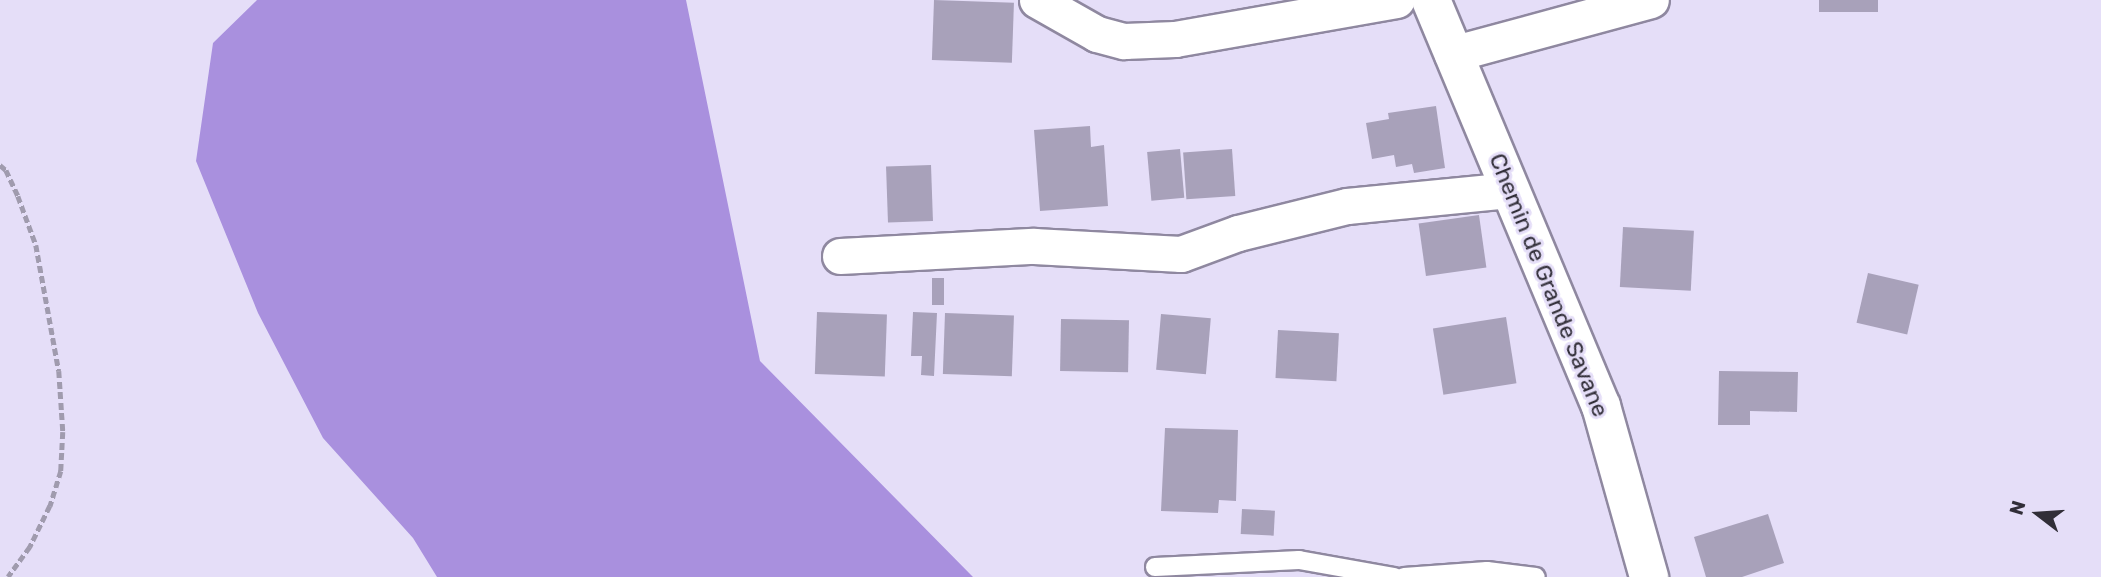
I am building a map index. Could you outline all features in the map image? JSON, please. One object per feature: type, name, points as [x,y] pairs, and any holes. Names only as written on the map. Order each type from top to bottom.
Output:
[{"type":"street","points":[[1037,0],[1106,38],[1124,41],[1175,39],[1397,0]]},
{"type":"street","name":"Chemin de Grande Savane","points":[[1431,0],[1601,406],[1649,577]]},
{"type":"street","points":[[1452,54],[1651,0]]},
{"type":"street","points":[[840,256],[1034,246],[1181,254],[1238,233],[1348,206],[1511,190]]},
{"type":"lane","points":[[1155,567],[1299,561],[1394,577]]},
{"type":"lane","points":[[1405,577],[1487,571],[1536,577]]},
{"type":"path","points":[[0,165],[6,170],[18,196],[36,245],[59,371],[63,432],[61,471],[50,506],[30,547],[8,577]]},
{"type":"shaded area","points":[[257,0],[686,0],[760,361],[973,577],[437,577],[413,538],[323,438],[258,313],[196,161],[213,43]]},
{"type":"building","points":[[934,0],[1014,3],[1012,63],[932,60]]},
{"type":"building","points":[[1819,0],[1878,0],[1878,12],[1819,12]]},
{"type":"building","points":[[1436,106],[1445,168],[1414,173],[1412,164],[1396,167],[1394,155],[1372,159],[1366,123],[1389,119],[1388,113]]},
{"type":"building","points":[[1090,126],[1091,147],[1104,145],[1108,206],[1040,211],[1034,130]]},
{"type":"building","points":[[1180,149],[1184,198],[1151,201],[1147,152]]},
{"type":"building","points":[[1232,149],[1235,196],[1186,199],[1183,152]]},
{"type":"building","points":[[931,165],[933,221],[888,223],[886,167]]},
{"type":"building","points":[[1479,215],[1486,267],[1426,276],[1419,223]]},
{"type":"building","points":[[1623,227],[1694,231],[1691,291],[1620,287]]},
{"type":"building","points":[[1868,273],[1919,285],[1907,334],[1857,323]]},
{"type":"building","points":[[932,278],[944,278],[944,305],[932,305]]},
{"type":"building","points":[[817,312],[887,314],[885,376],[815,374]]},
{"type":"building","points":[[913,312],[937,313],[934,376],[921,375],[922,356],[911,356]]},
{"type":"building","points":[[945,313],[1014,315],[1012,376],[943,374]]},
{"type":"building","points":[[1161,314],[1211,318],[1206,374],[1156,370]]},
{"type":"building","points":[[1506,317],[1516,383],[1443,395],[1433,329]]},
{"type":"building","points":[[1061,319],[1129,320],[1128,372],[1060,371]]},
{"type":"building","points":[[1278,330],[1339,333],[1336,381],[1275,378]]},
{"type":"building","points":[[1719,371],[1798,372],[1797,412],[1750,411],[1750,425],[1718,425]]},
{"type":"building","points":[[1165,428],[1238,430],[1236,501],[1219,500],[1218,513],[1161,511]]},
{"type":"building","points":[[1242,509],[1275,511],[1274,536],[1241,534]]},
{"type":"building","points":[[1768,514],[1784,563],[1742,577],[1706,577],[1694,537]]}]
